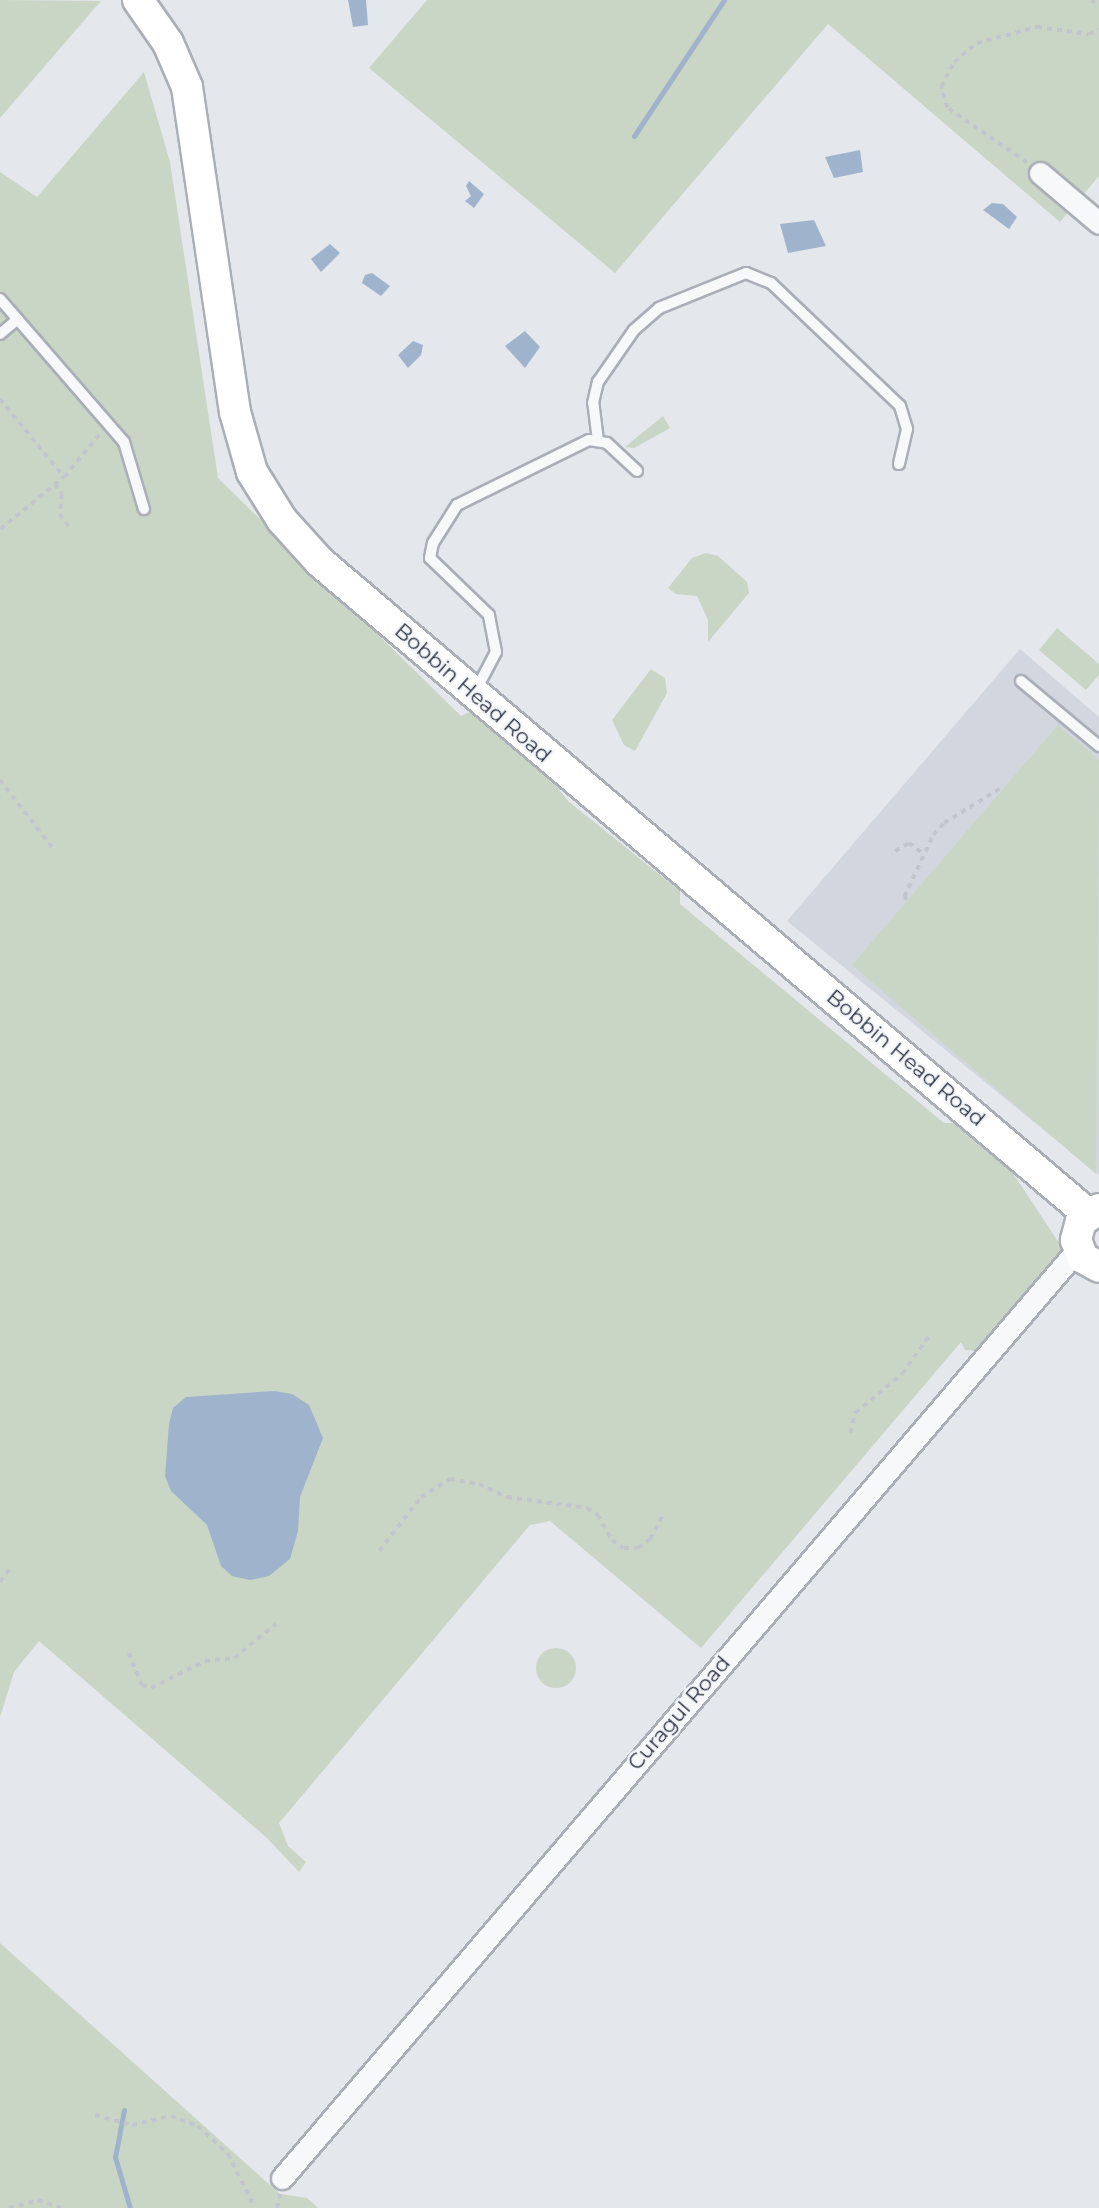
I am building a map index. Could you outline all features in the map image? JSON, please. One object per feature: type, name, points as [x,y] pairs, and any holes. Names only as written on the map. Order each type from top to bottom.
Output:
[{"type":"main road","name":"Bobbin Head Road","points":[[138,0],[167,43],[187,87],[201,158],[226,369],[252,472],[264,496],[320,562],[1093,1211]]},
{"type":"main road","points":[[1088,1258],[1077,1230],[1093,1211]]},
{"type":"street","points":[[1040,173],[1099,223]]},
{"type":"street","name":"Curagul Road","points":[[282,2178],[1088,1258]]},
{"type":"lane","points":[[598,441],[593,403],[598,383],[634,330],[659,308],[746,273],[771,283],[900,406],[907,429],[899,464]]},
{"type":"lane","points":[[0,299],[124,442],[144,509]]},
{"type":"lane","points":[[0,334],[18,319]]},
{"type":"lane","points":[[474,694],[496,652],[495,631],[489,615],[430,558],[433,543],[457,505],[589,440],[607,443],[637,471]]},
{"type":"lane","points":[[1021,681],[1099,746]]},
{"type":"path","points":[[1091,0],[1099,5]]},
{"type":"path","points":[[1040,173],[947,108],[941,87],[954,62],[977,43],[1037,27],[1089,34],[1099,29]]},
{"type":"path","points":[[0,399],[64,477]]},
{"type":"path","points":[[0,529],[64,477],[97,438],[106,421]]},
{"type":"path","points":[[55,484],[62,494],[60,514],[71,530]]},
{"type":"path","points":[[0,780],[52,847]]},
{"type":"path","points":[[907,900],[904,897],[924,854],[944,823],[1004,786]]},
{"type":"path","points":[[895,851],[909,843],[924,854]]},
{"type":"path","points":[[850,1433],[855,1413],[902,1374],[929,1336]]},
{"type":"path","points":[[380,1551],[421,1497],[450,1479],[479,1483],[507,1497],[587,1508],[598,1515],[612,1540],[624,1548],[638,1548],[650,1539],[662,1516]]},
{"type":"path","points":[[0,1582],[11,1567]]},
{"type":"path","points":[[129,1653],[142,1685],[151,1688],[205,1661],[234,1658],[276,1624]]},
{"type":"path","points":[[95,2115],[132,2125],[171,2116],[198,2126],[228,2154],[255,2208]]},
{"type":"path","points":[[9,2208],[38,2200],[61,2208]]},
{"type":"shaded area","points":[[1020,649],[1099,717],[1099,1175],[787,921]]},
{"type":"green space","points":[[0,0],[101,1],[0,118]]},
{"type":"green space","points":[[427,0],[1099,0],[1099,176],[1060,222],[828,24],[615,273],[369,68]]},
{"type":"green space","points":[[144,72],[170,162],[218,478],[461,716],[491,702],[568,801],[680,891],[680,904],[944,1123],[965,1123],[995,1146],[1063,1249],[984,1351],[965,1350],[961,1342],[701,1648],[550,1521],[530,1525],[279,1823],[288,1846],[306,1862],[299,1872],[267,1838],[39,1641],[14,1672],[0,1717],[0,172],[37,197]]},
{"type":"green space","points":[[663,416],[670,428],[634,448],[625,447]]},
{"type":"green space","points":[[706,553],[718,556],[747,582],[749,593],[708,642],[708,620],[697,596],[676,594],[668,588],[692,558]]},
{"type":"green space","points":[[1057,628],[1099,664],[1099,675],[1086,690],[1039,650]]},
{"type":"green space","points":[[651,669],[665,678],[667,693],[635,751],[624,745],[612,720]]},
{"type":"green space","points":[[1058,725],[1099,760],[1096,1174],[852,965]]},
{"type":"green space","points":[[556,1648],[570,1654],[576,1668],[570,1682],[556,1688],[542,1682],[536,1668],[542,1654]]},
{"type":"green space","points":[[0,1943],[280,2194],[307,2198],[318,2208],[0,2208]]},
{"type":"water","points":[[348,0],[366,0],[368,25],[353,27]]},
{"type":"water","points":[[860,150],[863,172],[834,178],[825,157]]},
{"type":"water","points":[[469,181],[484,194],[474,208],[465,201],[471,196],[466,186]]},
{"type":"water","points":[[992,203],[1003,204],[1017,217],[1009,229],[983,210]]},
{"type":"water","points":[[814,220],[826,246],[788,253],[780,224]]},
{"type":"water","points":[[330,244],[340,253],[321,272],[311,259]]},
{"type":"water","points":[[372,273],[390,286],[381,296],[362,283],[365,275]]},
{"type":"water","points":[[525,331],[540,347],[525,368],[505,346]]},
{"type":"water","points":[[413,341],[423,345],[421,355],[408,368],[398,355]]},
{"type":"water","points":[[274,1391],[292,1394],[309,1405],[323,1438],[300,1497],[298,1531],[290,1559],[269,1576],[250,1580],[232,1576],[221,1566],[207,1525],[171,1491],[165,1476],[169,1424],[173,1408],[186,1397]]},
{"type":"waterway","points":[[634,136],[724,0]]},
{"type":"waterway","points":[[124,2110],[115,2157],[130,2208]]}]
